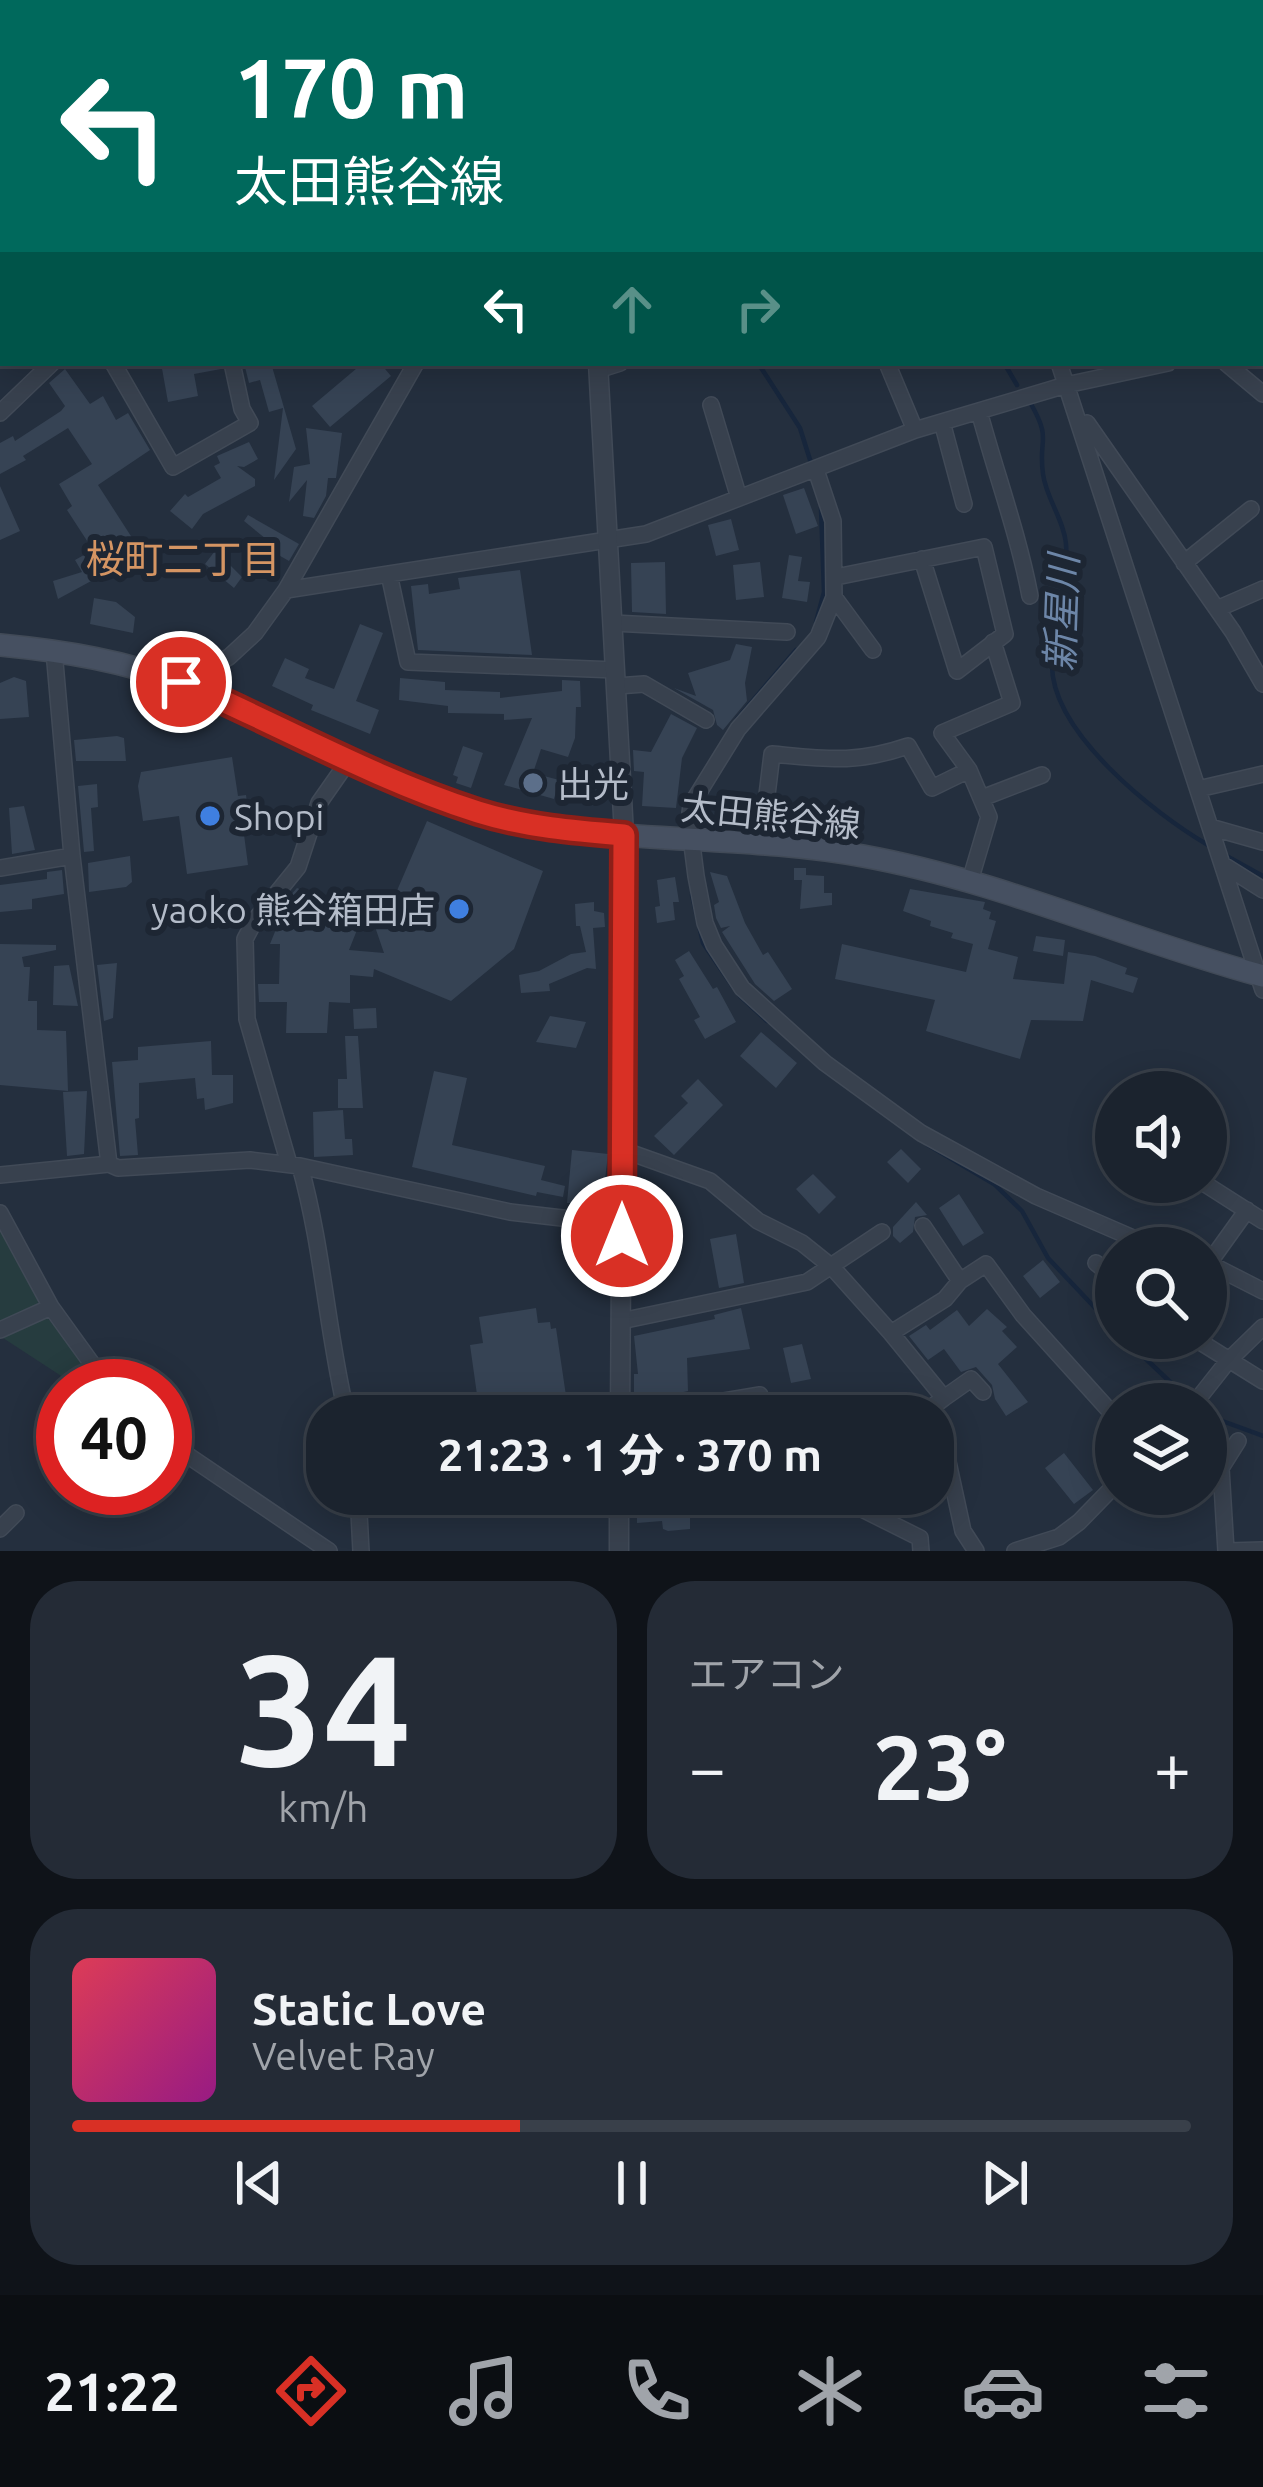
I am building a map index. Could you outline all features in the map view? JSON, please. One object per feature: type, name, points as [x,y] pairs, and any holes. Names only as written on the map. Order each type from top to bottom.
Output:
[{"type":"main road","name":"太田熊谷線","points":[[0,645],[54,651],[181,682],[422,793],[482,813],[560,830],[861,856],[970,881],[1261,980]]},
{"type":"street","points":[[0,413],[49,366]]},
{"type":"street","points":[[115,366],[173,467],[250,423],[233,366]]},
{"type":"street","points":[[181,682],[242,648],[286,590],[414,366]]},
{"type":"street","points":[[888,366],[915,430]]},
{"type":"street","points":[[1060,366],[1261,980]]},
{"type":"street","points":[[286,590],[646,534],[915,430],[1066,385],[1154,366]]},
{"type":"street","points":[[1230,366],[1263,394]]},
{"type":"street","points":[[598,367],[624,835],[620,1395]]},
{"type":"street","points":[[1074,404],[1263,684]]},
{"type":"street","points":[[711,405],[740,498]]},
{"type":"street","points":[[979,411],[1006,510],[1018,530],[1030,596]]},
{"type":"street","points":[[942,422],[964,504]]},
{"type":"street","points":[[815,470],[833,521],[834,597],[818,637],[738,729],[691,806],[685,839],[705,923],[724,964],[742,988],[825,1063],[921,1133],[1036,1196],[1108,1227]]},
{"type":"street","points":[[1184,563],[1251,509]]},
{"type":"street","points":[[836,577],[922,559],[984,547],[1005,634],[957,670],[922,559]]},
{"type":"street","points":[[388,574],[408,662],[617,678],[644,684],[706,720]]},
{"type":"street","points":[[1216,609],[1263,589]]},
{"type":"street","points":[[834,597],[873,650]]},
{"type":"street","points":[[613,623],[788,632]]},
{"type":"street","points":[[970,881],[989,817],[969,770],[942,734],[1012,703],[993,642]]},
{"type":"street","points":[[54,651],[72,856],[109,1164]]},
{"type":"street","points":[[761,844],[772,754],[844,761],[871,759],[908,746],[932,788],[969,770]]},
{"type":"street","points":[[342,1395],[321,1270],[294,1165],[247,1018],[245,939],[298,867],[319,803],[349,760]]},
{"type":"street","points":[[1198,789],[1263,774]]},
{"type":"street","points":[[982,798],[1042,775]]},
{"type":"street","points":[[1212,832],[1263,842]]},
{"type":"street","points":[[0,868],[72,856]]},
{"type":"street","points":[[1222,864],[1263,890]]},
{"type":"street","points":[[623,1150],[710,1181],[739,1208],[802,1243],[832,1267],[942,1395]]},
{"type":"street","points":[[0,1175],[109,1164],[118,1168],[250,1160],[294,1165],[510,1212],[623,1225]]},
{"type":"street","points":[[1227,1198],[1263,1221]]},
{"type":"street","points":[[1227,1237],[1247,1210]]},
{"type":"street","points":[[0,1214],[51,1306],[89,1359]]},
{"type":"street","points":[[922,1226],[960,1280]]},
{"type":"street","points":[[621,1322],[807,1282],[882,1232]]},
{"type":"street","points":[[891,1333],[945,1299],[960,1280],[986,1264],[1023,1315],[1095,1395]]},
{"type":"street","points":[[1227,1272],[1263,1291]]},
{"type":"street","points":[[0,1330],[51,1306]]},
{"type":"street","points":[[1211,1383],[1263,1327]]},
{"type":"street","points":[[1225,1359],[1263,1381]]},
{"type":"street","points":[[948,1395],[971,1379],[982,1392]]},
{"type":"street","points":[[1238,1441],[1221,1468],[1227,1551],[1263,1550]]},
{"type":"street","points":[[192,1458],[329,1551]]},
{"type":"street","points":[[954,1490],[963,1531],[976,1551]]},
{"type":"street","points":[[1015,1551],[1059,1537],[1095,1506]]},
{"type":"street","points":[[0,1529],[16,1513]]},
{"type":"street","points":[[359,1515],[361,1551]]},
{"type":"street","points":[[619,1515],[619,1551]]},
{"type":"street","points":[[876,1516],[920,1538],[921,1551]]},
{"type":"green space","points":[[0,1226],[39,1298],[37,1306],[0,1327]]},
{"type":"green space","points":[[44,1314],[83,1359],[36,1360],[3,1338]]},
{"type":"building","points":[[162,366],[220,366],[194,374],[198,396],[168,402]]},
{"type":"building","points":[[245,366],[272,366],[296,449],[274,480],[283,408],[269,412],[260,380],[249,383]]},
{"type":"building","points":[[359,366],[383,366],[391,376],[330,427],[312,406]]},
{"type":"building","points":[[65,369],[90,404],[103,396],[116,420],[128,413],[150,450],[98,485],[138,547],[114,563],[117,567],[58,599],[53,581],[82,572],[75,560],[93,550],[67,510],[72,506],[59,484],[92,464],[68,428],[0,474],[0,443],[13,436],[15,441],[61,411],[65,406],[49,383]]},
{"type":"building","points":[[306,428],[342,433],[336,478],[328,478],[326,496],[314,518],[303,516],[307,480],[289,502],[294,467],[310,464]]},
{"type":"building","points":[[249,442],[258,459],[237,466],[255,479],[255,486],[203,514],[192,529],[170,511],[185,494],[188,497],[221,478],[214,466],[220,463],[217,456]]},
{"type":"building","points":[[0,486],[20,531],[0,540]]},
{"type":"building","points":[[804,488],[818,526],[796,534],[783,495]]},
{"type":"building","points":[[248,515],[299,544],[289,561],[268,549],[271,543],[244,521]]},
{"type":"building","points":[[731,519],[739,550],[716,556],[708,525]]},
{"type":"building","points":[[218,547],[230,556],[227,562],[242,577],[234,588],[205,564]]},
{"type":"building","points":[[789,555],[802,557],[798,581],[810,582],[807,602],[782,598]]},
{"type":"building","points":[[665,562],[666,614],[632,612],[631,563]]},
{"type":"building","points":[[760,562],[764,597],[736,600],[733,565]]},
{"type":"building","points":[[520,570],[532,655],[418,650],[411,586],[428,584],[429,594],[460,589],[458,578]]},
{"type":"building","points":[[94,598],[116,602],[135,617],[133,633],[90,624]]},
{"type":"building","points":[[360,624],[383,633],[356,701],[379,710],[370,734],[311,710],[313,705],[272,686],[285,658],[309,669],[305,678],[334,689]]},
{"type":"building","points":[[736,644],[752,647],[745,683],[747,701],[723,730],[713,710],[674,688],[696,696],[688,673],[730,660]]},
{"type":"building","points":[[14,677],[26,681],[29,717],[0,719],[0,683]]},
{"type":"building","points":[[400,678],[445,682],[445,690],[500,692],[500,698],[562,691],[562,680],[580,681],[581,707],[576,707],[575,738],[568,757],[541,749],[533,773],[559,780],[554,799],[504,785],[532,718],[504,720],[504,714],[448,713],[448,706],[399,700]]},
{"type":"building","points":[[671,714],[697,728],[682,758],[676,808],[642,806],[644,772],[634,771],[633,750],[651,752]]},
{"type":"building","points":[[124,738],[126,761],[76,761],[74,740]]},
{"type":"building","points":[[463,746],[483,753],[471,788],[456,783],[458,777],[453,775]]},
{"type":"building","points":[[232,757],[238,796],[246,795],[250,826],[243,827],[248,865],[187,874],[179,816],[143,821],[141,772]]},
{"type":"building","points":[[97,784],[98,807],[91,808],[94,851],[84,852],[78,786]]},
{"type":"building","points":[[24,806],[35,850],[12,854],[9,808]]},
{"type":"building","name":"yaoko 熊谷箱田店","points":[[427,821],[543,871],[514,949],[451,1001],[374,969],[373,977],[350,975],[350,1003],[329,1002],[327,1033],[286,1033],[287,1002],[259,1002],[258,984],[279,984],[280,944],[270,944],[289,897],[297,888],[363,915],[349,950],[384,953],[372,918],[383,923]]},
{"type":"building","points":[[130,856],[132,882],[89,892],[88,863]]},
{"type":"building","points":[[794,868],[806,868],[806,875],[824,876],[824,893],[832,893],[832,905],[800,909],[802,880],[794,880]]},
{"type":"building","points":[[62,870],[64,894],[32,899],[32,909],[0,912],[0,885],[47,879],[47,872]]},
{"type":"building","points":[[710,872],[727,876],[763,955],[768,952],[792,989],[774,1001],[755,984],[722,932],[730,926],[721,928],[716,918],[714,905],[719,902]]},
{"type":"building","points":[[675,877],[679,902],[673,902],[675,920],[657,923],[657,880]]},
{"type":"building","points":[[910,889],[985,902],[983,909],[996,921],[988,949],[1018,957],[1013,979],[1064,984],[1068,952],[1127,968],[1125,974],[1138,978],[1133,993],[1091,980],[1083,1021],[1031,1020],[1020,1059],[926,1031],[935,1000],[835,979],[842,944],[966,972],[973,944],[951,938],[953,933],[903,911]]},
{"type":"building","points":[[594,902],[594,911],[604,913],[605,927],[593,928],[596,969],[587,968],[549,984],[550,991],[521,993],[519,975],[586,952],[580,926],[576,926],[575,904]]},
{"type":"building","points":[[1036,936],[1065,940],[1063,956],[1033,951]]},
{"type":"building","points":[[0,944],[56,945],[56,950],[22,957],[24,967],[30,967],[28,1001],[37,1001],[37,1030],[66,1031],[68,1091],[0,1085]]},
{"type":"building","points":[[689,951],[736,1022],[705,1039],[675,960]]},
{"type":"building","points":[[117,963],[113,1018],[104,1021],[97,965]]},
{"type":"building","points":[[69,965],[78,1006],[53,1005],[54,966]]},
{"type":"building","points":[[376,1008],[377,1028],[354,1029],[353,1009]]},
{"type":"building","points":[[550,1016],[586,1022],[576,1048],[536,1042]]},
{"type":"building","points":[[761,1032],[797,1063],[776,1088],[740,1056]]},
{"type":"building","points":[[345,1036],[358,1036],[363,1108],[338,1108],[338,1079],[347,1079]]},
{"type":"building","points":[[211,1041],[212,1075],[233,1075],[233,1103],[205,1110],[204,1098],[197,1099],[195,1078],[139,1083],[138,1155],[120,1156],[112,1062],[138,1060],[138,1047]]},
{"type":"building","points":[[434,1071],[467,1078],[452,1145],[545,1166],[541,1180],[565,1186],[563,1197],[537,1192],[536,1196],[412,1167]]},
{"type":"building","points":[[698,1079],[723,1105],[674,1155],[654,1136],[688,1103],[681,1096]]},
{"type":"building","points":[[87,1091],[84,1154],[67,1156],[63,1092]]},
{"type":"building","points":[[343,1110],[345,1139],[352,1139],[353,1155],[314,1157],[313,1112]]},
{"type":"building","points":[[901,1149],[921,1169],[908,1183],[887,1162]]},
{"type":"building","points":[[572,1150],[608,1154],[602,1206],[567,1203]]},
{"type":"building","points":[[813,1174],[836,1197],[819,1214],[796,1189]]},
{"type":"building","points":[[959,1194],[984,1233],[963,1246],[939,1208]]},
{"type":"building","points":[[916,1202],[927,1215],[915,1217],[913,1232],[900,1243],[893,1236],[893,1227]]},
{"type":"building","points":[[736,1234],[744,1283],[719,1288],[710,1239]]},
{"type":"building","points":[[1043,1260],[1060,1282],[1040,1298],[1023,1276]]},
{"type":"building","points":[[536,1308],[538,1323],[550,1322],[551,1329],[556,1328],[566,1395],[477,1395],[470,1345],[483,1343],[479,1317]]},
{"type":"building","points":[[741,1308],[750,1349],[687,1358],[688,1391],[634,1395],[634,1374],[638,1374],[634,1336],[715,1319],[714,1315]]},
{"type":"building","points":[[987,1309],[1007,1327],[1002,1331],[1017,1347],[998,1364],[1028,1402],[1006,1416],[992,1385],[976,1367],[961,1372],[944,1349],[928,1360],[909,1336],[926,1325],[930,1330],[957,1310],[969,1326]]},
{"type":"building","points":[[802,1344],[811,1379],[791,1383],[783,1348]]},
{"type":"building","points":[[1064,1453],[1093,1490],[1074,1504],[1045,1468]]},
{"type":"building","points":[[690,1515],[690,1529],[668,1531],[662,1521],[637,1523],[637,1517],[632,1517]]},
{"type":"waterway","points":[[760,366],[800,428],[811,463]]},
{"type":"waterway","name":"新星川","points":[[1006,366],[1017,385]]},
{"type":"waterway","name":"新星川","points":[[1031,404],[1043,433],[1045,483],[1066,544],[1053,648],[1056,689],[1068,716],[1109,768],[1208,845]]},
{"type":"waterway","points":[[816,622],[824,592],[821,508]]},
{"type":"waterway","points":[[737,719],[796,650]]},
{"type":"waterway","name":"新星川","points":[[1223,854],[1263,876]]},
{"type":"waterway","points":[[692,895],[703,943],[733,987]]},
{"type":"waterway","points":[[740,996],[767,1021]]},
{"type":"waterway","points":[[928,1145],[994,1184],[1022,1211],[1048,1258],[1095,1308]]},
{"type":"waterway","points":[[1146,1359],[1171,1383]]},
{"type":"waterway","points":[[1227,1423],[1263,1436]]},
{"type":"place","name":"出光","points":[[533,783]]},
{"type":"place","name":"Shopi","points":[[210,816]]},
{"type":"place","name":"yaoko 熊谷箱田店","points":[[459,909]]},
{"type":"district","name":"桜町二丁目","points":[[183,558]]},
{"type":"route","points":[[181,682],[422,793],[482,813],[560,830],[624,835],[622,1236]]}]
